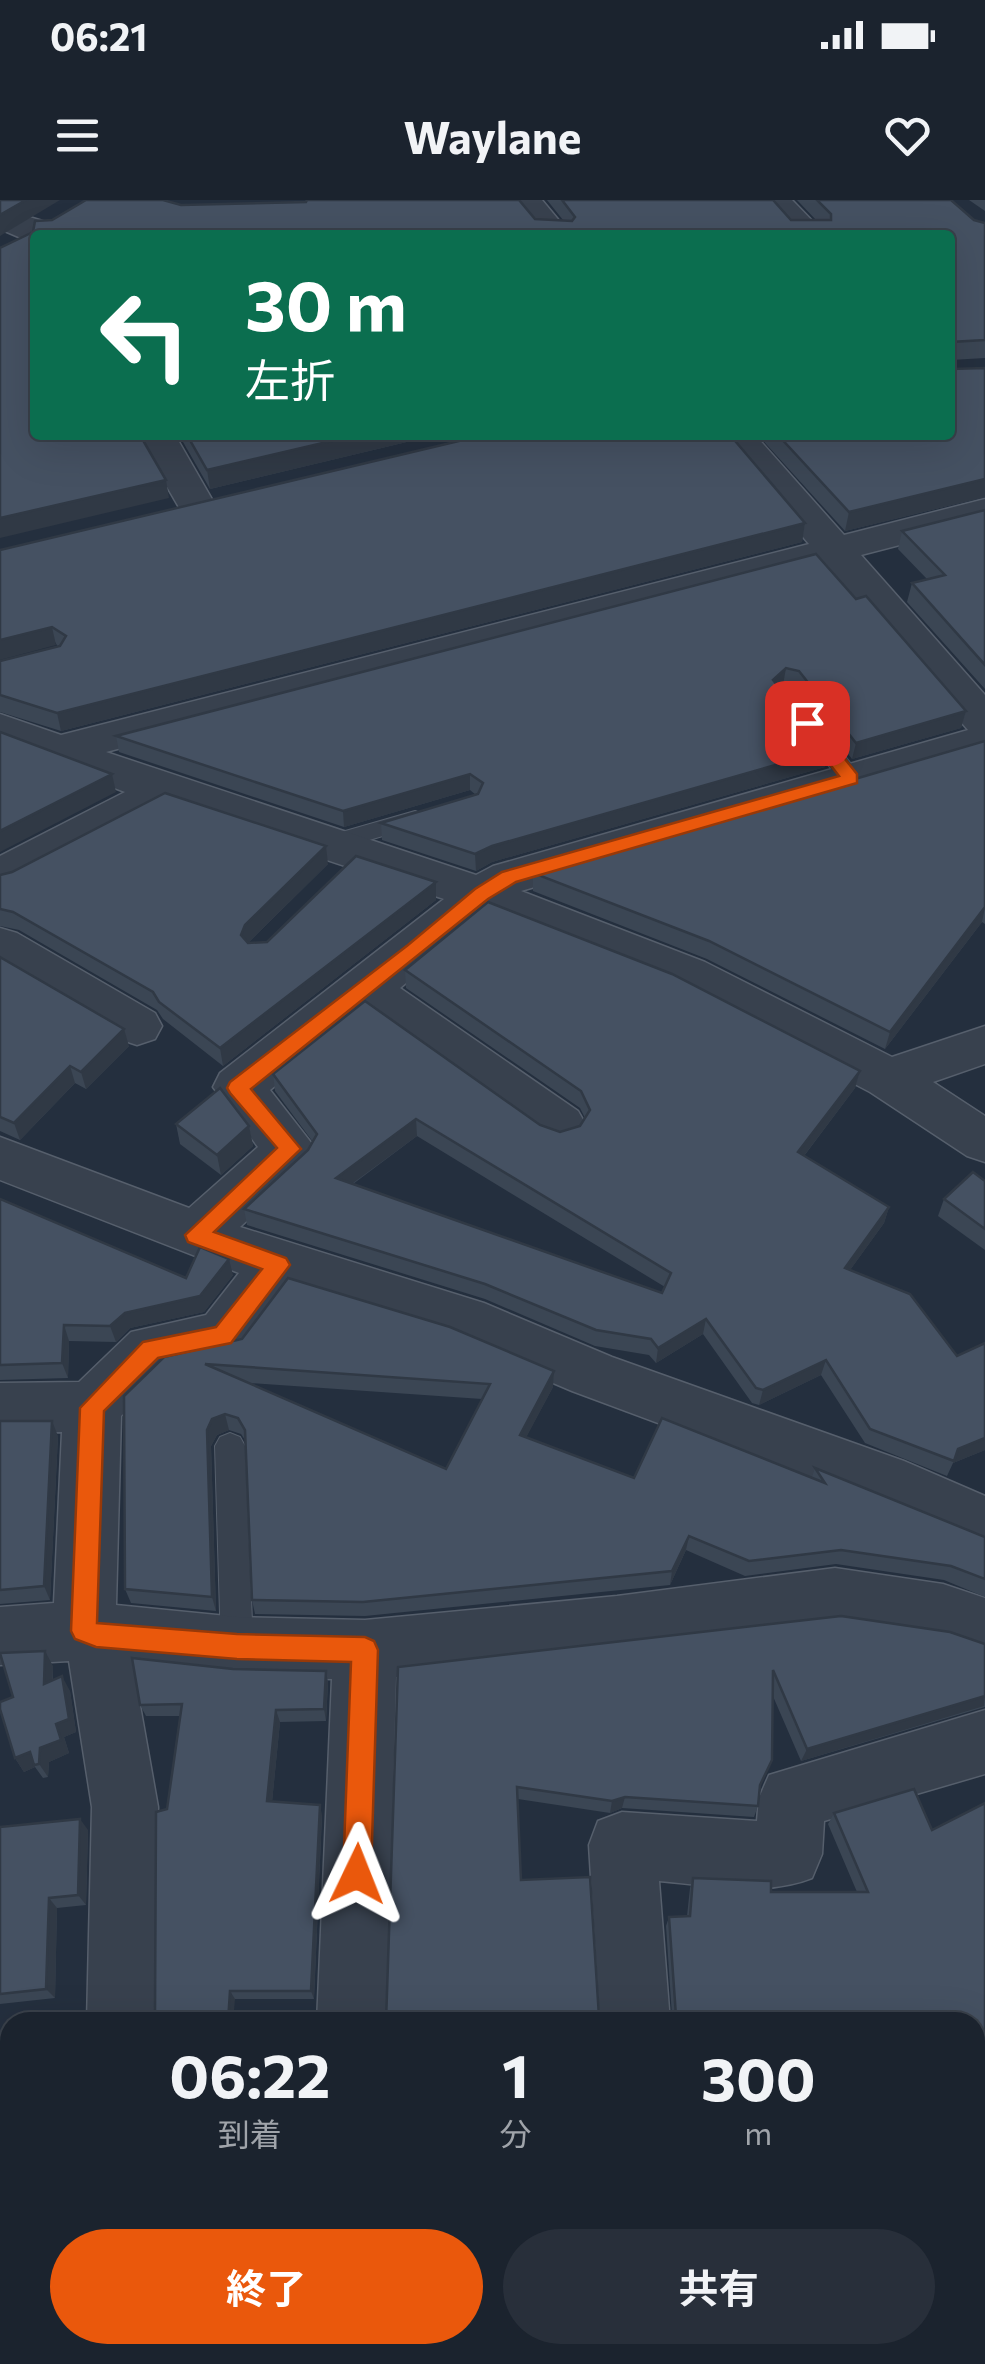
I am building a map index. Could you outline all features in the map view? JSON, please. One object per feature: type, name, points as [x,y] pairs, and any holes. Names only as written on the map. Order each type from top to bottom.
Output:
[{"type":"street","points":[[525,200],[551,230]]},
{"type":"street","points":[[774,200],[805,230]]},
{"type":"street","points":[[43,230],[70,212]]},
{"type":"street","points":[[0,218],[31,230]]},
{"type":"street","points":[[0,254],[30,238]]},
{"type":"street","points":[[158,440],[180,512],[236,499]]},
{"type":"street","points":[[740,440],[985,722]]},
{"type":"street","points":[[55,750],[985,511]]},
{"type":"street","points":[[0,728],[344,855],[482,894],[688,975],[888,1078],[985,1142]]},
{"type":"street","points":[[196,1235],[290,1149],[238,1088],[482,894],[509,877],[985,740]]},
{"type":"street","points":[[0,876],[164,790]]},
{"type":"street","points":[[0,945],[137,1026]]},
{"type":"street","points":[[366,988],[560,1125]]},
{"type":"street","points":[[888,1078],[985,1045]]},
{"type":"street","points":[[0,1158],[278,1265],[464,1320],[592,1374],[883,1480],[985,1524]]},
{"type":"street","points":[[122,2012],[125,1807],[90,1633],[92,1408],[151,1349],[222,1336],[278,1265]]},
{"type":"street","points":[[0,1408],[92,1408]]},
{"type":"street","points":[[0,1636],[90,1633],[237,1647],[365,1650],[617,1625],[835,1597],[943,1613],[985,1627]]},
{"type":"street","points":[[352,2012],[365,1650]]},
{"type":"street","points":[[634,2012],[622,1844],[748,1855],[788,1854],[792,1798],[985,1742]]},
{"type":"lane","points":[[785,695],[851,779]]},
{"type":"lane","points":[[344,855],[434,813]]},
{"type":"lane","points":[[230,1446],[237,1647]]},
{"type":"building","points":[[0,200],[26,200],[0,215]]},
{"type":"building","points":[[86,200],[163,200],[181,205],[307,200],[519,200],[535,219],[572,221],[575,217],[562,200],[773,200],[791,220],[831,220],[831,214],[817,200],[951,200],[974,220],[985,223],[985,340],[955,342],[955,230],[33,230],[35,221],[52,220]]},
{"type":"building","points":[[30,233],[30,440],[143,440],[166,480],[0,518],[0,248]]},
{"type":"building","points":[[985,368],[985,479],[849,512],[783,440],[955,440],[955,369]]},
{"type":"building","points":[[190,440],[336,440],[207,470]]},
{"type":"building","points":[[463,440],[734,440],[805,523],[57,713],[0,695],[0,661],[60,646],[66,636],[52,627],[0,640],[0,550]]},
{"type":"building","points":[[985,510],[985,665],[912,583],[945,575],[902,531]]},
{"type":"building","points":[[816,554],[856,599],[866,596],[966,711],[856,743],[799,671],[786,668],[773,680],[828,750],[475,854],[381,823],[478,794],[483,783],[470,774],[343,811],[116,736]]},
{"type":"building","points":[[0,732],[112,774],[0,831]]},
{"type":"building","points":[[985,741],[985,907],[890,1032],[709,941],[533,873]]},
{"type":"building","points":[[165,793],[326,846],[245,925],[241,935],[248,943],[267,942],[356,856],[436,882],[220,1048],[159,1002],[153,992],[13,912],[0,909],[0,875]]},
{"type":"building","points":[[488,902],[672,974],[860,1071],[798,1152],[889,1207],[845,1268],[910,1294],[957,1356],[985,1343],[985,1438],[958,1449],[954,1461],[870,1429],[826,1360],[763,1390],[756,1388],[706,1319],[658,1348],[651,1339],[596,1330],[485,1284],[244,1209],[308,1150],[317,1134],[273,1074],[365,1001],[540,1125],[560,1132],[580,1126],[590,1110],[581,1091],[405,970]],"holes":[[[416,1119],[671,1273],[662,1293],[336,1178]]]},
{"type":"building","points":[[0,957],[124,1029],[81,1072],[70,1066],[14,1123],[0,1117]]},
{"type":"building","points":[[220,1088],[249,1126],[217,1155],[176,1124]]},
{"type":"building","points":[[973,1172],[985,1181],[985,1229],[944,1199]]},
{"type":"building","points":[[0,1199],[186,1278],[200,1247],[229,1259],[200,1296],[125,1313],[110,1326],[64,1325],[62,1363],[0,1365]]},
{"type":"building","points":[[288,1278],[450,1327],[554,1371],[520,1435],[634,1478],[662,1418],[825,1483],[815,1468],[985,1537],[985,1579],[951,1566],[841,1550],[749,1561],[689,1536],[672,1571],[363,1602],[252,1600],[245,1430],[238,1418],[225,1414],[212,1419],[207,1430],[212,1597],[125,1589],[124,1396],[164,1357],[242,1339]],"holes":[[[205,1364],[490,1384],[446,1469]]]},
{"type":"building","points":[[0,1421],[52,1421],[44,1586],[0,1590]]},
{"type":"building","points":[[841,1616],[950,1632],[985,1644],[985,1696],[807,1749],[773,1670],[772,1760],[760,1785],[758,1806],[625,1797],[612,1801],[517,1787],[521,1880],[590,1877],[599,2012],[386,2012],[398,1667]]},
{"type":"building","points":[[45,1651],[44,1684],[62,1676],[69,1719],[56,1724],[61,1740],[40,1748],[39,1764],[34,1765],[30,1752],[15,1758],[0,1709],[0,1702],[13,1697],[0,1653]]},
{"type":"building","points":[[132,1658],[233,1669],[326,1671],[324,1709],[276,1710],[267,1801],[320,1805],[311,1991],[230,1991],[229,2012],[155,2012],[156,1812],[167,1809],[182,1704],[140,1705]]},
{"type":"building","points":[[914,1789],[932,1830],[985,1803],[985,2012],[676,2012],[669,1917],[690,1916],[693,1878],[771,1881],[771,1892],[868,1892],[834,1813]]},
{"type":"building","points":[[80,1819],[78,1895],[49,1898],[46,1989],[0,1994],[0,1827]]},
{"type":"route","points":[[357,1874],[365,1650],[237,1647],[84,1631],[92,1408],[151,1349],[222,1336],[278,1265],[196,1235],[290,1149],[238,1088],[482,894],[509,877],[851,779],[807,723]]}]
